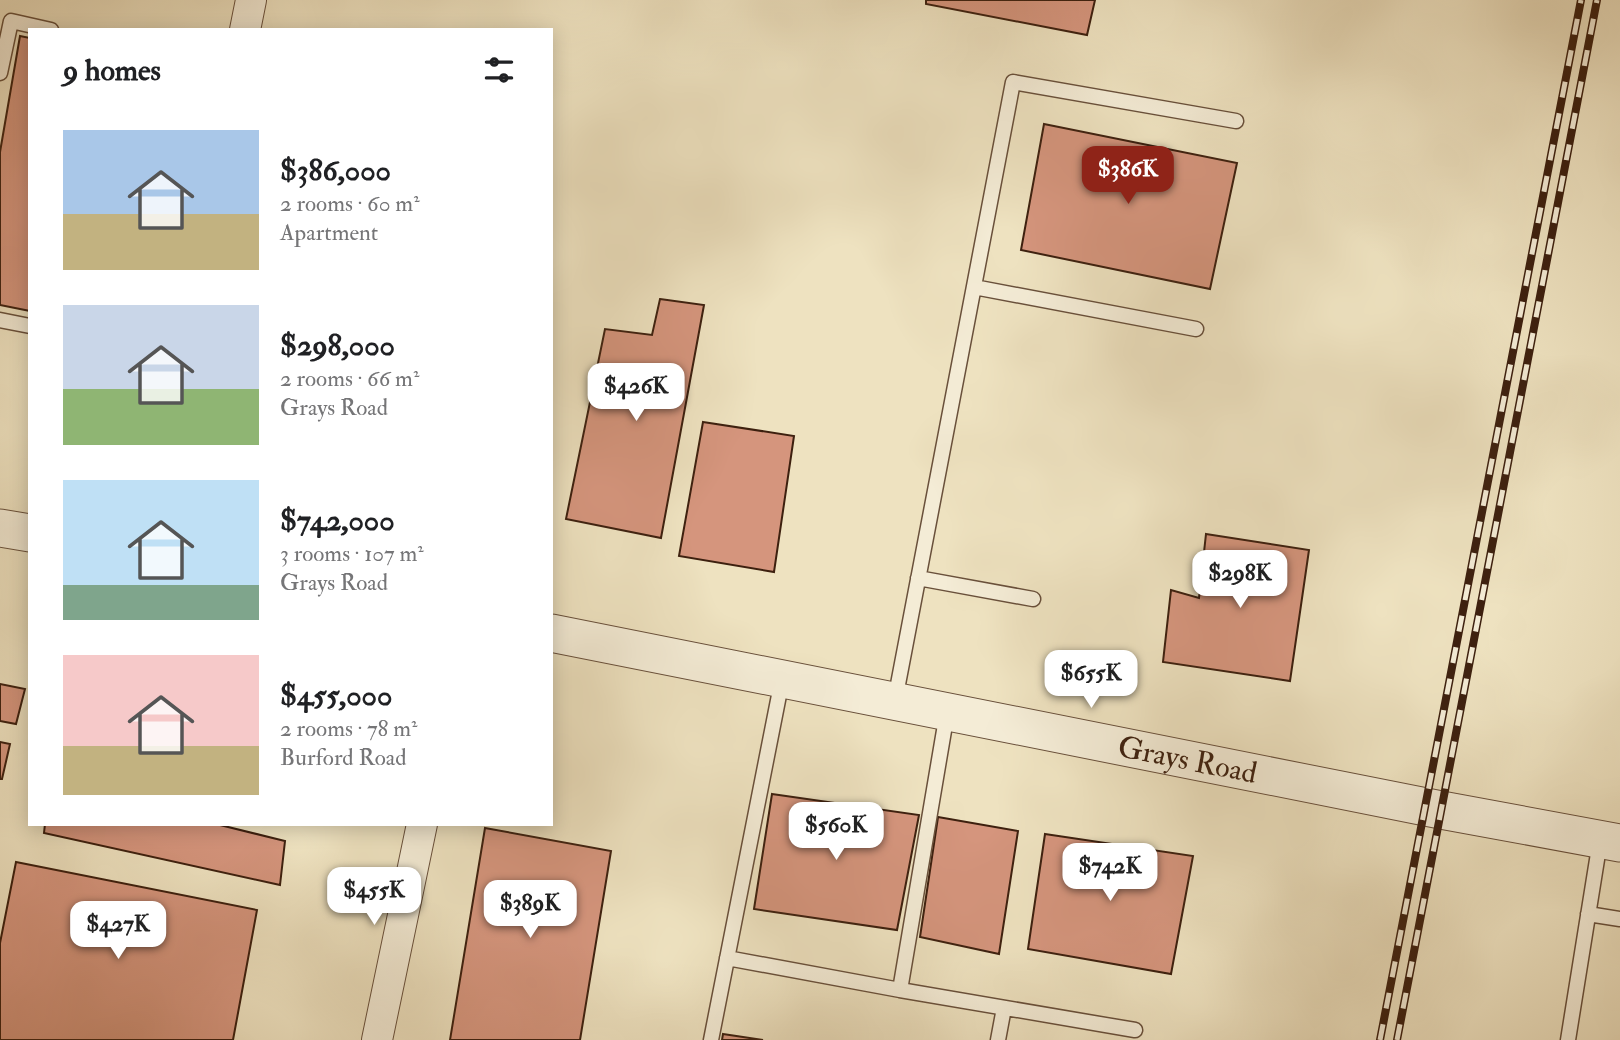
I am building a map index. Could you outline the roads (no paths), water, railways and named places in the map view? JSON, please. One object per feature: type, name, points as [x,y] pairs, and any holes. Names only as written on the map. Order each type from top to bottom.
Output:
[{"type":"street","points":[[246,28],[251,0]]},
{"type":"street","points":[[0,528],[28,533]]},
{"type":"street","name":"Grays Road","points":[[553,633],[1441,810],[1610,841]]},
{"type":"street","points":[[377,1040],[422,826]]},
{"type":"lane","points":[[0,73],[11,21],[42,28]]},
{"type":"lane","points":[[895,701],[1013,82],[1236,121]]},
{"type":"lane","points":[[974,287],[1195,329]]},
{"type":"lane","points":[[0,320],[28,326]]},
{"type":"lane","points":[[918,578],[1033,600]]},
{"type":"lane","points":[[711,1040],[783,679]]},
{"type":"lane","points":[[901,990],[947,711]]},
{"type":"lane","points":[[1568,1040],[1588,914],[1610,841]]},
{"type":"lane","points":[[1588,914],[1620,919]]},
{"type":"lane","points":[[727,958],[1135,1030]]},
{"type":"lane","points":[[998,1040],[1004,1007]]},
{"type":"railway","points":[[1380,1040],[1581,0]]},
{"type":"railway","points":[[1397,1040],[1597,0]]}]
